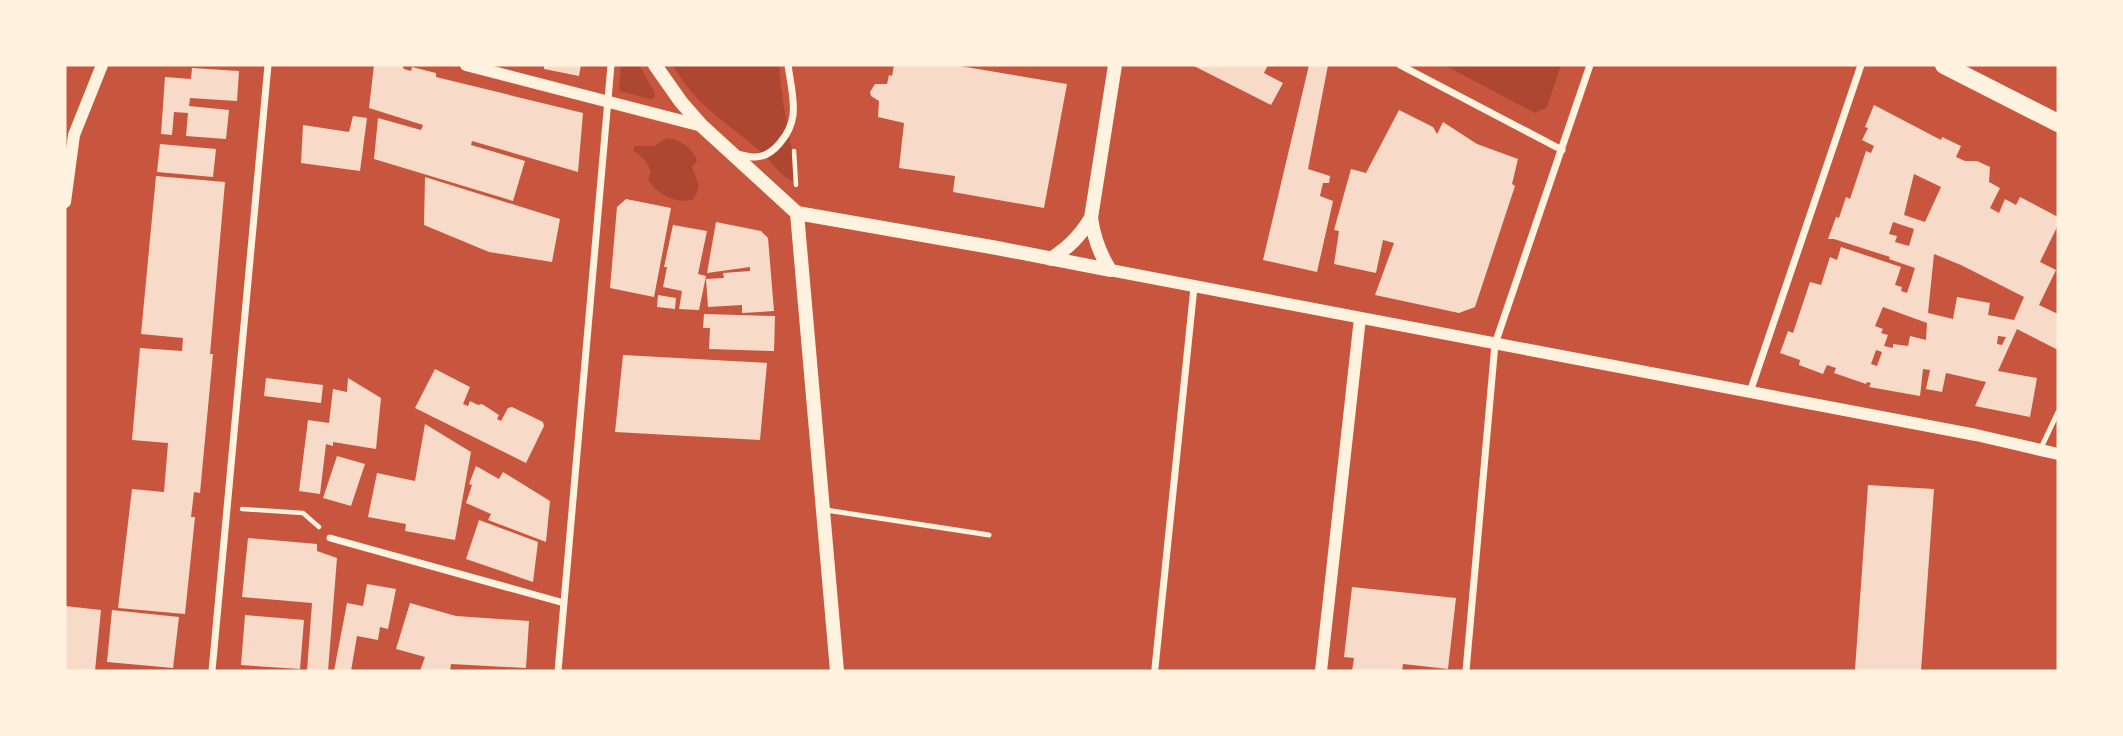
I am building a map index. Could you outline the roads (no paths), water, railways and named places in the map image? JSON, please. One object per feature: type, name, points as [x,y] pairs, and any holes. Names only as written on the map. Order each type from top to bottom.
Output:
[{"type":"main road","points":[[655,65],[702,126],[797,214],[1110,270]]},
{"type":"main road","points":[[1110,270],[1093,237],[1091,218],[1115,65]]},
{"type":"main road","points":[[1944,65],[2058,123]]},
{"type":"main road","points":[[797,214],[836,671]]},
{"type":"main road","points":[[1051,258],[1068,248],[1091,218]]},
{"type":"street","points":[[65,202],[74,135],[102,65]]},
{"type":"street","points":[[212,671],[268,65]]},
{"type":"street","points":[[466,65],[702,126]]},
{"type":"street","points":[[558,671],[611,65]]},
{"type":"street","points":[[733,153],[754,157],[764,155],[774,150],[785,137],[793,117],[788,65]]},
{"type":"street","points":[[1399,65],[1562,150]]},
{"type":"street","points":[[1466,671],[1495,344],[1590,65]]},
{"type":"street","points":[[1750,392],[1861,65]]},
{"type":"street","points":[[1110,270],[1976,435],[2058,454]]},
{"type":"street","points":[[1155,668],[1194,287]]},
{"type":"street","points":[[1321,671],[1360,318]]},
{"type":"street","points":[[330,538],[564,603]]},
{"type":"lane","points":[[2040,450],[2058,412]]},
{"type":"lane","points":[[822,509],[989,535]]}]
